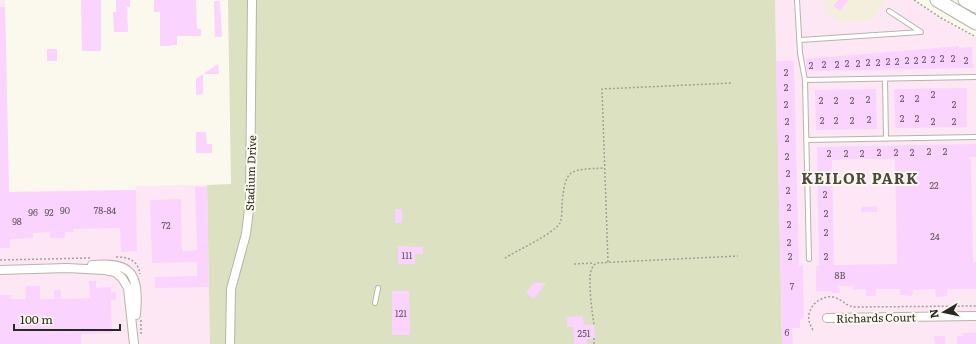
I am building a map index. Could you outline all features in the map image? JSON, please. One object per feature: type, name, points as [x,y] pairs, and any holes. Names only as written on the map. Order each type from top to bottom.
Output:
[{"type":"main road","points":[[937,0],[976,23]]},
{"type":"main road","points":[[965,0],[976,6]]},
{"type":"street","name":"Stadium Drive","points":[[230,344],[230,289],[246,234],[250,201],[252,0]]},
{"type":"street","points":[[0,270],[67,268],[110,271],[119,275],[125,282],[129,294],[134,340]]},
{"type":"street","name":"Richards Court","points":[[827,318],[975,316]]},
{"type":"lane","points":[[797,0],[805,80],[809,259]]},
{"type":"lane","points":[[800,40],[921,32],[889,11]]},
{"type":"lane","points":[[805,80],[976,77]]},
{"type":"lane","points":[[885,79],[886,139]]},
{"type":"lane","points":[[806,140],[976,137]]},
{"type":"lane","points":[[375,303],[378,288]]},
{"type":"path","points":[[914,0],[976,37]]},
{"type":"path","points":[[608,262],[602,89],[732,83]]},
{"type":"path","points":[[505,258],[553,230],[560,224],[564,189],[567,177],[572,172],[605,168]]},
{"type":"path","points":[[574,264],[738,256]]},
{"type":"path","points":[[594,324],[591,311],[590,274],[592,267],[596,263]]},
{"type":"path","points":[[813,330],[808,317],[809,312],[817,301],[830,296],[837,298],[850,307],[976,306]]},
{"type":"path","points":[[594,338],[594,344]]},
{"type":"shaded area","points":[[0,0],[5,0],[9,192],[136,190],[136,186],[207,185],[210,344],[0,344]]},
{"type":"shaded area","points":[[775,0],[825,0],[825,12],[840,23],[872,20],[887,0],[912,0],[951,25],[976,38],[976,344],[782,344]]},
{"type":"shaded area","points":[[825,0],[887,0],[872,20],[840,23],[824,12]]},
{"type":"green space","points":[[228,0],[775,0],[782,344],[210,344],[207,185],[231,184]]},
{"type":"building","points":[[81,0],[101,0],[101,51],[82,51]]},
{"type":"building","points":[[116,0],[130,0],[130,7],[127,7],[128,32],[114,32],[113,12],[116,12]]},
{"type":"building","points":[[154,0],[196,0],[197,29],[201,29],[201,36],[177,36],[177,45],[160,46],[160,12],[154,12]]},
{"type":"building","points":[[838,0],[849,0],[840,11],[833,6]]},
{"type":"building","points":[[214,1],[220,1],[222,37],[215,37]]},
{"type":"building","points":[[0,7],[5,7],[9,192],[136,190],[137,251],[121,252],[120,228],[73,229],[74,232],[65,232],[65,238],[50,238],[50,232],[33,233],[33,238],[10,239],[10,248],[0,248]]},
{"type":"building","points":[[959,46],[959,48],[972,47],[973,68],[807,71],[806,59]]},
{"type":"building","points":[[47,49],[57,49],[57,61],[47,61]]},
{"type":"building","points":[[776,61],[794,61],[799,266],[803,266],[804,318],[800,319],[800,328],[792,328],[793,344],[782,344]]},
{"type":"building","points":[[218,64],[219,74],[203,74]]},
{"type":"building","points":[[203,74],[203,94],[196,95],[196,79]]},
{"type":"building","points":[[967,88],[967,127],[895,128],[894,89]]},
{"type":"building","points":[[876,89],[877,129],[816,130],[815,90]]},
{"type":"building","points":[[196,132],[206,132],[207,144],[212,144],[212,153],[196,153]]},
{"type":"building","points":[[976,144],[976,157],[971,157],[973,262],[976,262],[976,289],[947,289],[947,296],[936,297],[935,289],[913,290],[912,296],[900,295],[900,289],[876,289],[876,296],[866,296],[866,289],[853,290],[853,286],[839,286],[840,293],[832,293],[832,291],[816,291],[816,266],[819,266],[817,147]],"holes":[[[895,159],[897,264],[834,265],[832,160]]]},
{"type":"building","points":[[195,187],[207,187],[209,287],[155,288],[155,277],[197,276],[197,262],[152,263],[150,200],[181,199],[182,251],[197,250]]},
{"type":"building","points":[[877,206],[877,212],[861,212],[861,207]]},
{"type":"building","points":[[395,209],[402,209],[402,223],[395,223]]},
{"type":"building","points":[[398,246],[423,247],[423,254],[415,254],[415,264],[398,264]]},
{"type":"building","points":[[89,281],[96,281],[96,288],[111,287],[111,292],[116,292],[116,300],[111,300],[112,333],[81,334],[81,344],[0,344],[0,295],[11,295],[11,299],[26,299],[26,286],[40,286],[40,299],[54,299],[54,290],[61,290],[61,299],[90,298]]},
{"type":"building","points":[[533,283],[546,283],[534,299],[526,293]]},
{"type":"building","points":[[392,291],[409,291],[410,335],[392,335]]},
{"type":"building","points":[[583,316],[584,325],[594,325],[595,339],[587,339],[587,344],[574,344],[573,327],[567,327],[567,317]]},
{"type":"building","points":[[963,333],[976,333],[976,344],[957,344],[957,336],[963,336]]},
{"type":"building","points":[[934,336],[945,336],[945,344],[935,344]]},
{"type":"district","name":"KEILOR PARK","points":[[860,177]]}]
